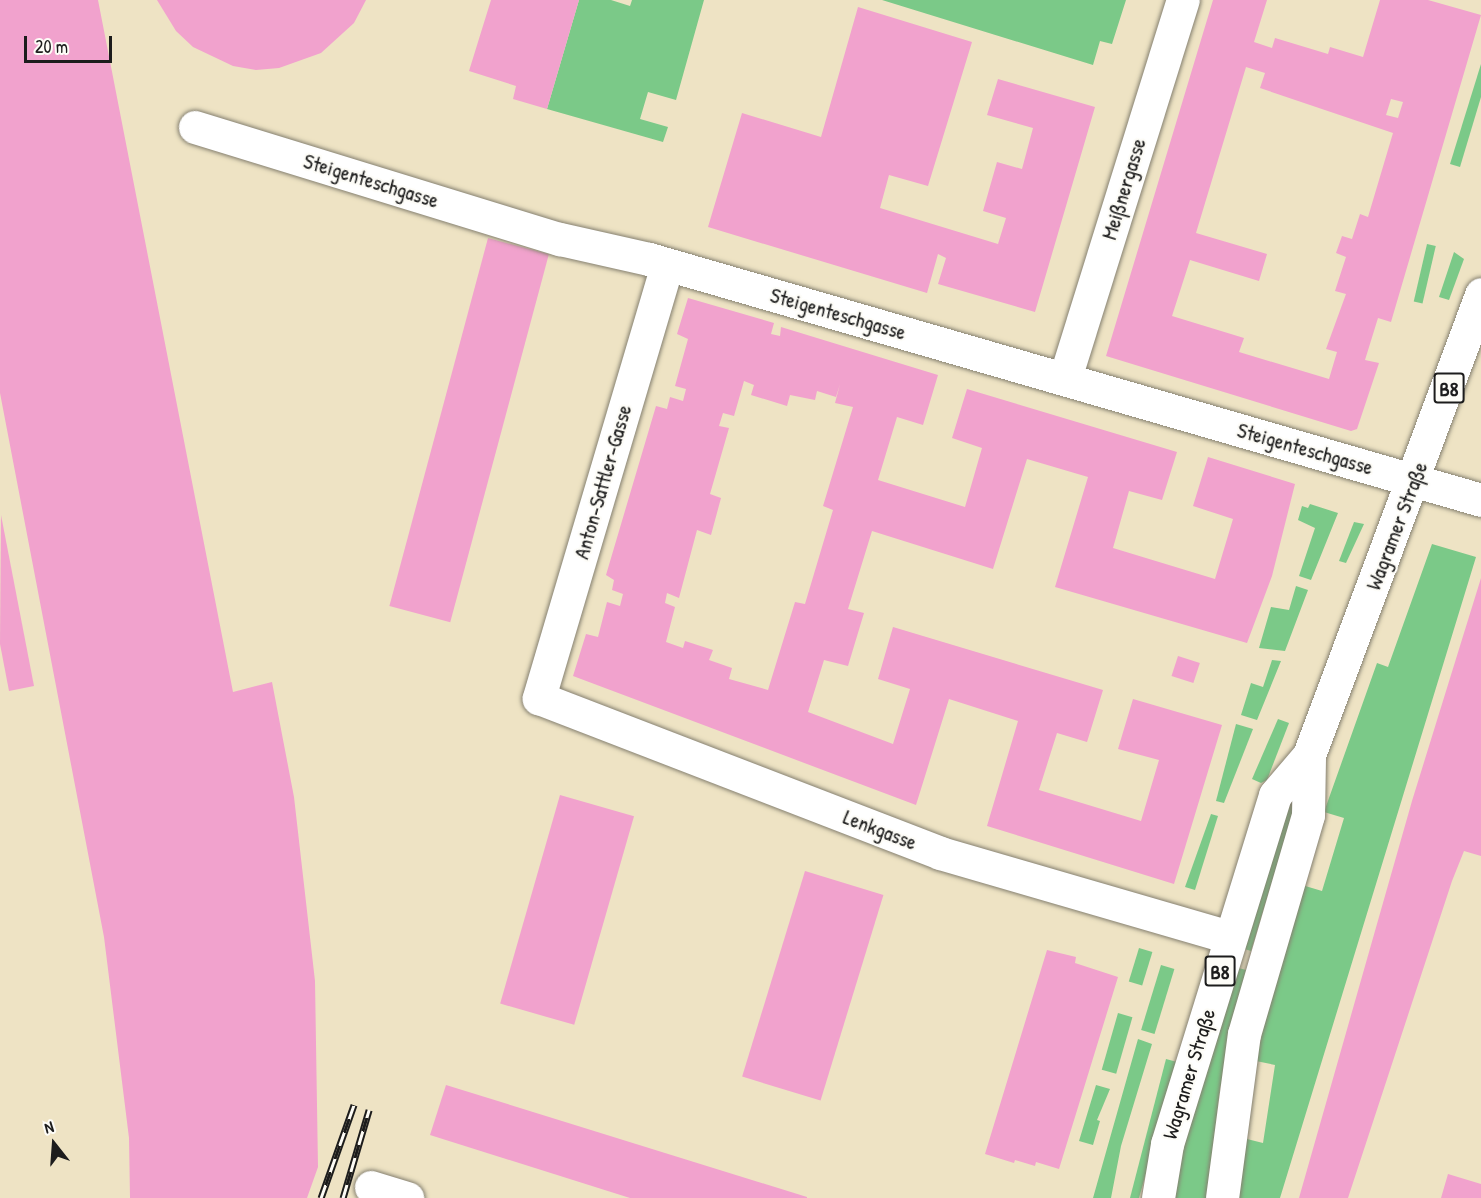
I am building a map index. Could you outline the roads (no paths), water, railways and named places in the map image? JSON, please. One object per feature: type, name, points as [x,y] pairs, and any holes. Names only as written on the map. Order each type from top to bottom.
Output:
[{"type":"street","name":"Meißnergasse","points":[[1065,378],[1183,0]]},
{"type":"street","name":"Steigenteschgasse","points":[[195,127],[560,239],[667,265],[1065,378],[1481,500]]},
{"type":"street","name":"Anton-Sattler-Gasse","points":[[539,698],[667,265]]},
{"type":"street","name":"Wagramer Straße","points":[[1222,1198],[1244,1034],[1308,815],[1309,756],[1414,481],[1481,294]]},
{"type":"street","name":"Lenkgasse","points":[[539,698],[940,853],[1230,937]]},
{"type":"street","name":"Wagramer Straße","points":[[1158,1198],[1167,1144],[1275,795],[1309,756]]},
{"type":"street","points":[[370,1187],[407,1198]]},
{"type":"railway","points":[[321,1198],[354,1105]]},
{"type":"railway","points":[[343,1198],[369,1110]]}]
